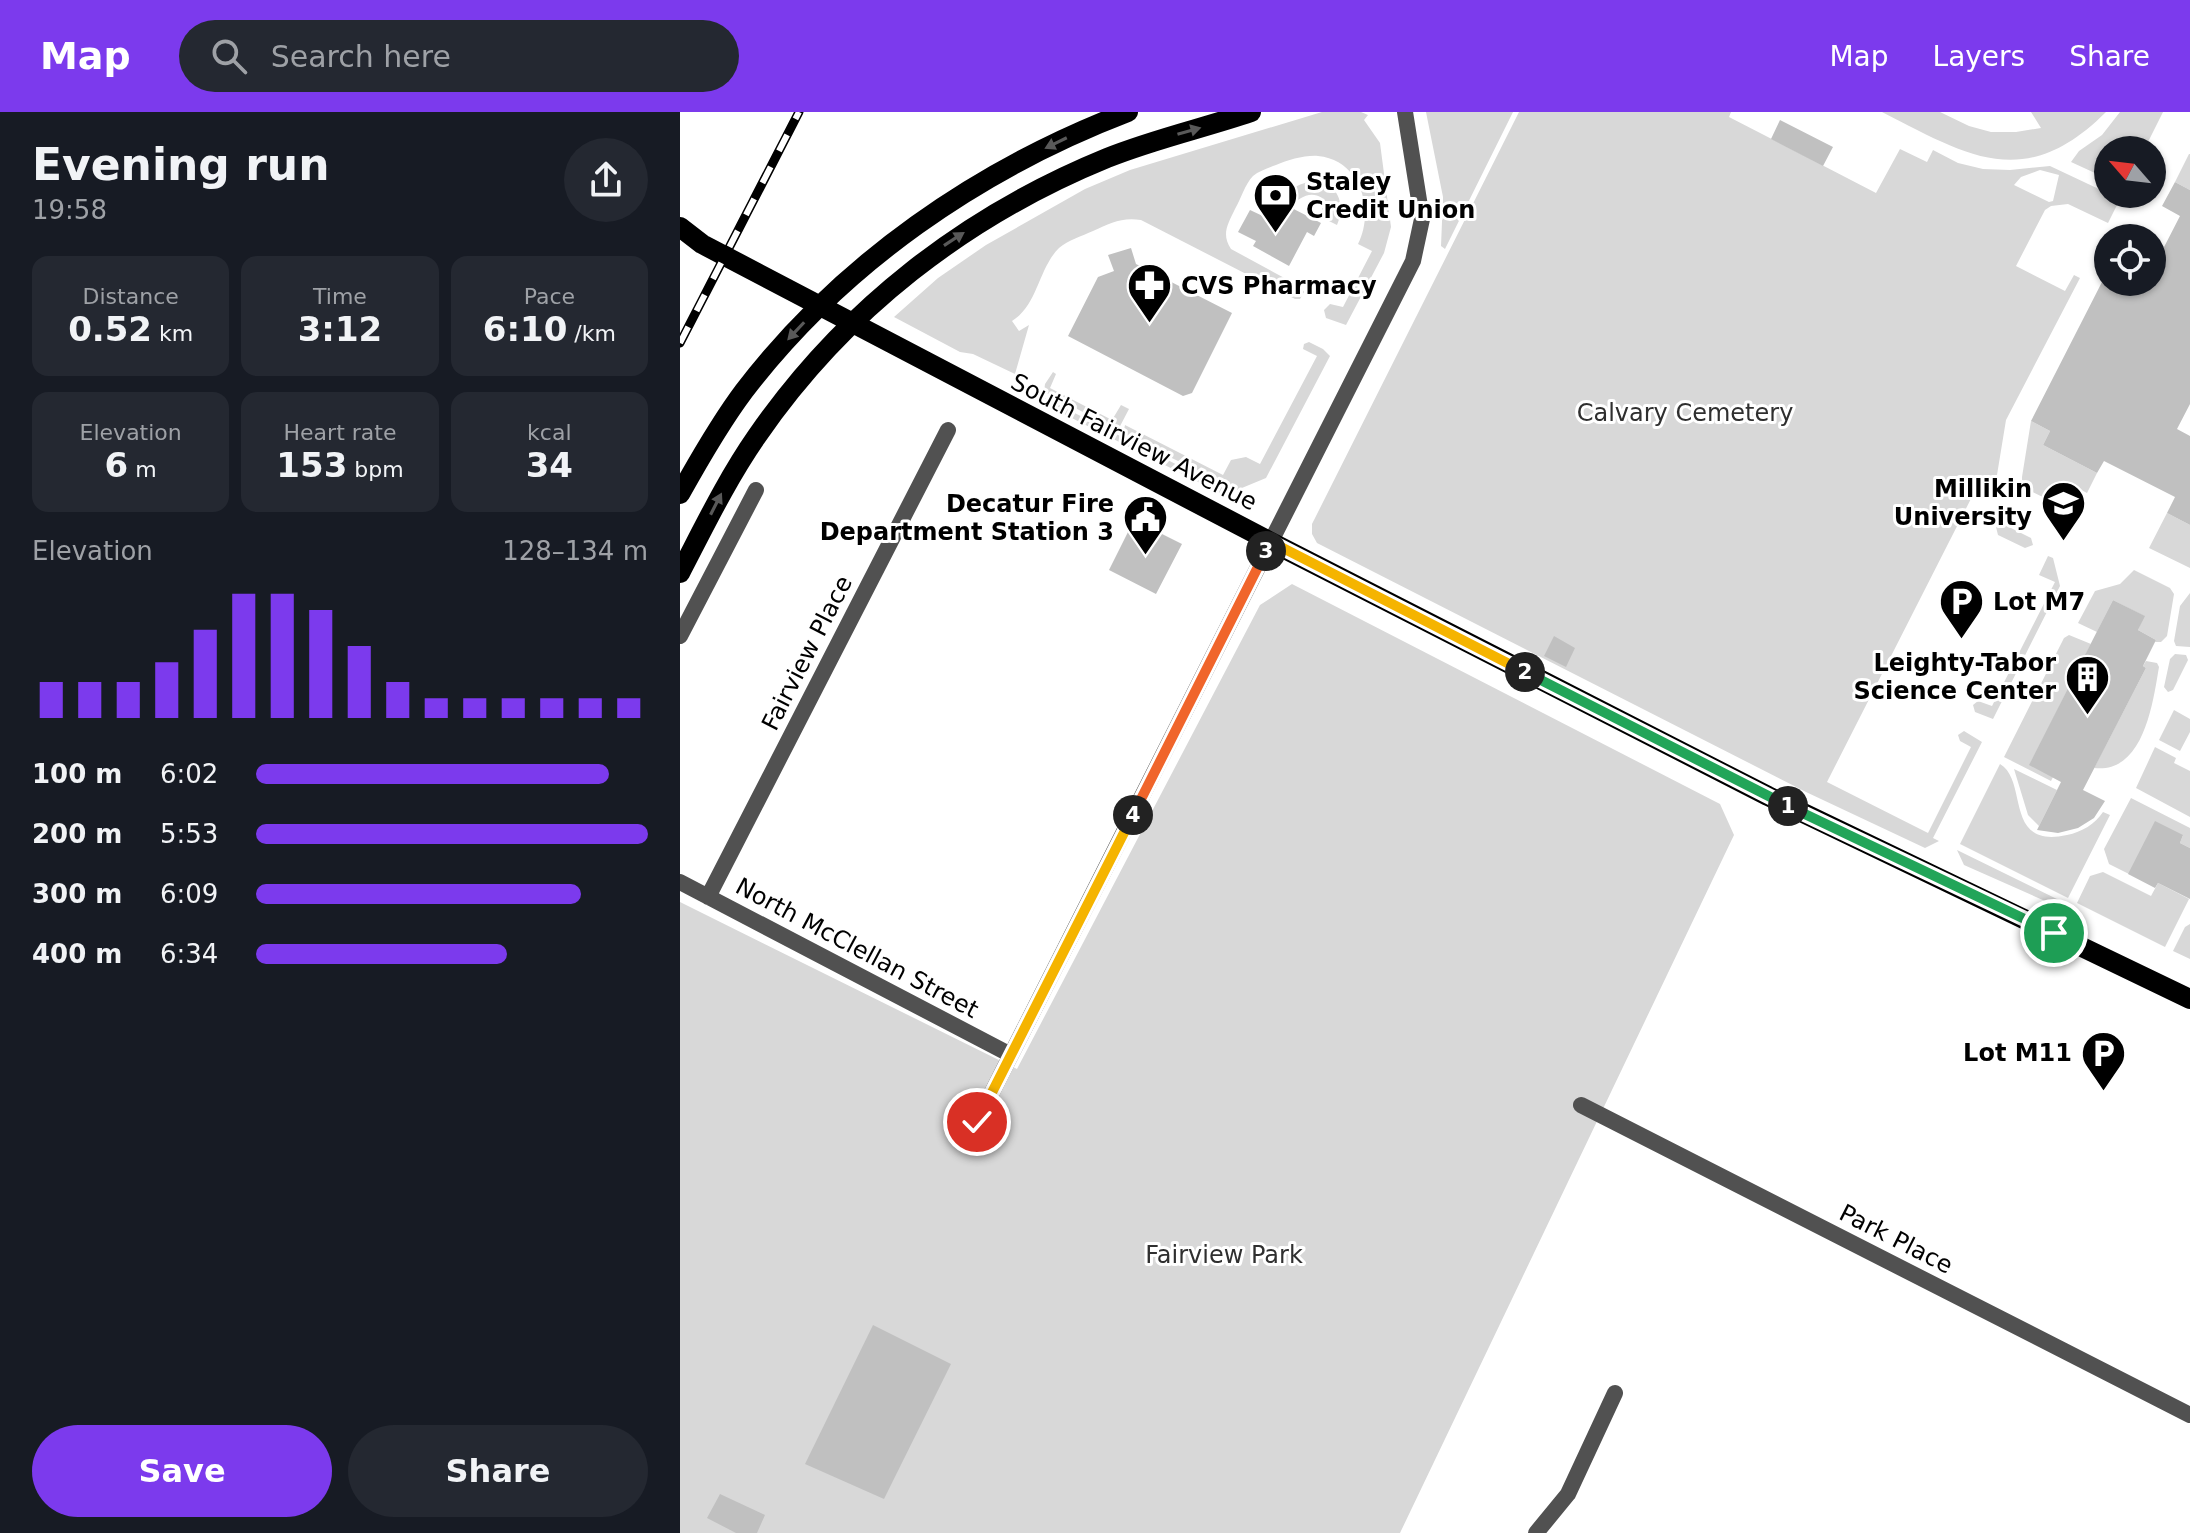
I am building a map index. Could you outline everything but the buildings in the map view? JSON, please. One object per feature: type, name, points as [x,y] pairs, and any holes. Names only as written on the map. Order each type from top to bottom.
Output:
[{"type":"main road","points":[[680,494],[720,426],[773,355],[816,310],[862,269],[940,208],[990,177],[1085,128],[1128,112]]},
{"type":"main road","points":[[680,573],[722,492],[755,438],[807,371],[847,327],[892,286],[939,249],[1028,194],[1110,157],[1251,112]]},
{"type":"main road","name":"South Fairview Avenue","points":[[680,227],[702,244]]},
{"type":"main road","name":"South Fairview Avenue","points":[[680,237],[702,244],[1271,542],[1768,796],[2190,999]]},
{"type":"street","points":[[977,1122],[1413,261],[1420,241],[1422,219],[1405,112]]},
{"type":"street","name":"Fairview Place","points":[[708,897],[948,430]]},
{"type":"street","points":[[680,636],[756,490]]},
{"type":"street","name":"North McClellan Street","points":[[680,882],[1011,1055]]},
{"type":"street","name":"Park Place","points":[[1581,1105],[2190,1415]]},
{"type":"street","points":[[1536,1533],[1568,1494],[1615,1393]]},
{"type":"green space","points":[[1322,112],[1361,112],[1368,115],[1364,120],[1380,143],[1391,227],[1384,253],[1346,325],[1326,318],[1324,310],[1330,304],[1343,307],[1372,251],[1358,244],[1363,231],[1364,202],[1354,177],[1345,167],[1318,156],[1286,161],[1253,176],[1230,219],[1226,234],[1231,249],[1301,287],[1304,292],[1300,299],[1141,220],[1128,219],[1071,240],[1052,257],[1027,306],[1012,321],[1019,331],[1029,325],[1015,374],[973,354],[960,352],[894,317],[938,278],[986,245],[1085,189],[1130,170]]},
{"type":"green space","points":[[1426,112],[1513,112],[1445,249],[1441,246],[1443,197]]},
{"type":"green space","name":"Calvary Cemetery","points":[[1519,112],[1731,112],[1729,117],[1876,193],[1900,149],[1927,162],[1933,150],[1958,163],[1983,169],[2050,166],[2094,187],[2094,208],[2116,208],[2108,223],[2068,204],[2051,206],[2045,210],[2016,266],[2065,291],[2074,275],[2080,278],[2006,420],[1993,487],[1980,481],[1827,782],[1928,833],[1971,747],[1960,741],[1958,735],[1964,731],[1982,742],[1933,838],[1939,841],[1925,848],[1806,792],[1317,543],[1312,534],[1312,524]],"holes":[[[2040,170],[2059,175],[2053,201],[2049,202],[2014,185],[2021,177]]]},
{"type":"green space","points":[[1882,112],[1940,112],[1969,126],[1991,132],[2016,132],[2041,128],[2031,112],[2106,112],[2077,137],[2049,152],[2022,159],[1996,159],[1942,142]]},
{"type":"green space","points":[[2120,112],[2163,112],[2151,136],[2102,135]]},
{"type":"green space","points":[[2094,141],[2094,173],[2071,162],[2079,151]]},
{"type":"green space","points":[[2190,154],[2190,190],[2175,182]]},
{"type":"green space","points":[[1313,181],[1329,185],[1338,196],[1341,209],[1337,225],[1319,216],[1322,198],[1318,196],[1305,196],[1290,207],[1282,203],[1277,213],[1271,210],[1289,191]]},
{"type":"green space","points":[[1309,342],[1330,356],[1266,478],[1237,490],[1123,434],[1125,425],[1223,475],[1231,460],[1246,457],[1260,464],[1317,356],[1303,349],[1304,344]]},
{"type":"green space","points":[[1053,372],[1056,374],[1050,388],[1112,420],[1121,405],[1129,409],[1118,430],[1044,392]]},
{"type":"green space","points":[[1045,398],[1229,491],[1230,498],[1052,408]]},
{"type":"green space","points":[[2031,421],[2050,431],[2043,445],[2097,473],[2087,493],[2074,486],[2070,494],[2062,490],[2055,503],[2022,487]]},
{"type":"green space","points":[[2167,513],[2190,525],[2190,568],[2149,548]]},
{"type":"green space","points":[[2003,524],[2031,538],[2033,545],[2025,548],[1998,535],[1996,527]]},
{"type":"green space","points":[[2048,556],[2053,558],[2060,586],[1993,719],[1975,712],[1973,705],[1978,701],[1992,706],[2055,582],[2039,575]]},
{"type":"green space","points":[[2134,570],[2170,588],[2174,594],[2167,636],[2161,642],[2155,642],[2138,630],[2144,616],[2113,600],[2097,632],[2078,623],[2095,591],[2120,584]]},
{"type":"green space","name":"Fairview Park","points":[[1292,584],[1720,804],[1734,835],[1400,1533],[680,1533],[680,902],[1017,1069],[1260,605]]},
{"type":"green space","points":[[2190,593],[2190,647],[2176,646],[2174,641],[2180,606]]},
{"type":"green space","points":[[2069,635],[2091,644],[2030,764],[2053,777],[2051,781],[2004,757],[2064,638]]},
{"type":"green space","points":[[2175,654],[2186,655],[2188,660],[2173,690],[2168,692],[2164,687],[2170,659]]},
{"type":"green space","points":[[2146,661],[2157,663],[2159,667],[2143,733],[2124,760],[2111,767],[2094,768],[2146,668],[2143,666]]},
{"type":"green space","points":[[2174,710],[2190,719],[2190,732],[2180,751],[2159,740]]},
{"type":"green space","points":[[2155,747],[2176,758],[2174,763],[2190,771],[2190,817],[2136,788]]},
{"type":"green space","points":[[2000,764],[2014,784],[2025,823],[2034,832],[2047,837],[2067,835],[2088,827],[2103,812],[2110,815],[2068,898],[1960,844]]},
{"type":"green space","points":[[2014,769],[2057,790],[2039,826],[2028,815]]},
{"type":"green space","points":[[2131,798],[2190,828],[2190,848],[2180,843],[2183,835],[2129,874],[2109,864],[2104,849]]},
{"type":"green space","points":[[1957,850],[2065,903],[2063,909],[1964,865]]},
{"type":"green space","points":[[2103,872],[2151,896],[2158,883],[2189,899],[2165,947],[2077,903],[2090,876]]},
{"type":"green space","points":[[2190,924],[2190,959],[2173,951],[2185,927]]},
{"type":"railway","points":[[680,343],[799,112]]},
{"type":"place","name":"Staley Credit Union","points":[[1275,235]]},
{"type":"place","name":"CVS Pharmacy","points":[[1150,325]]},
{"type":"place","name":"Millikin University","points":[[2063,542]]},
{"type":"place","name":"Decatur Fire Department Station 3","points":[[1145,557]]},
{"type":"place","name":"Lot M7","points":[[1962,641]]},
{"type":"place","name":"Leighty-Tabor Science Center","points":[[2087,716]]},
{"type":"place","name":"Lot M11","points":[[2103,1092]]},
{"type":"route","points":[[977,1122],[1271,542],[1768,796],[2054,933]]}]
